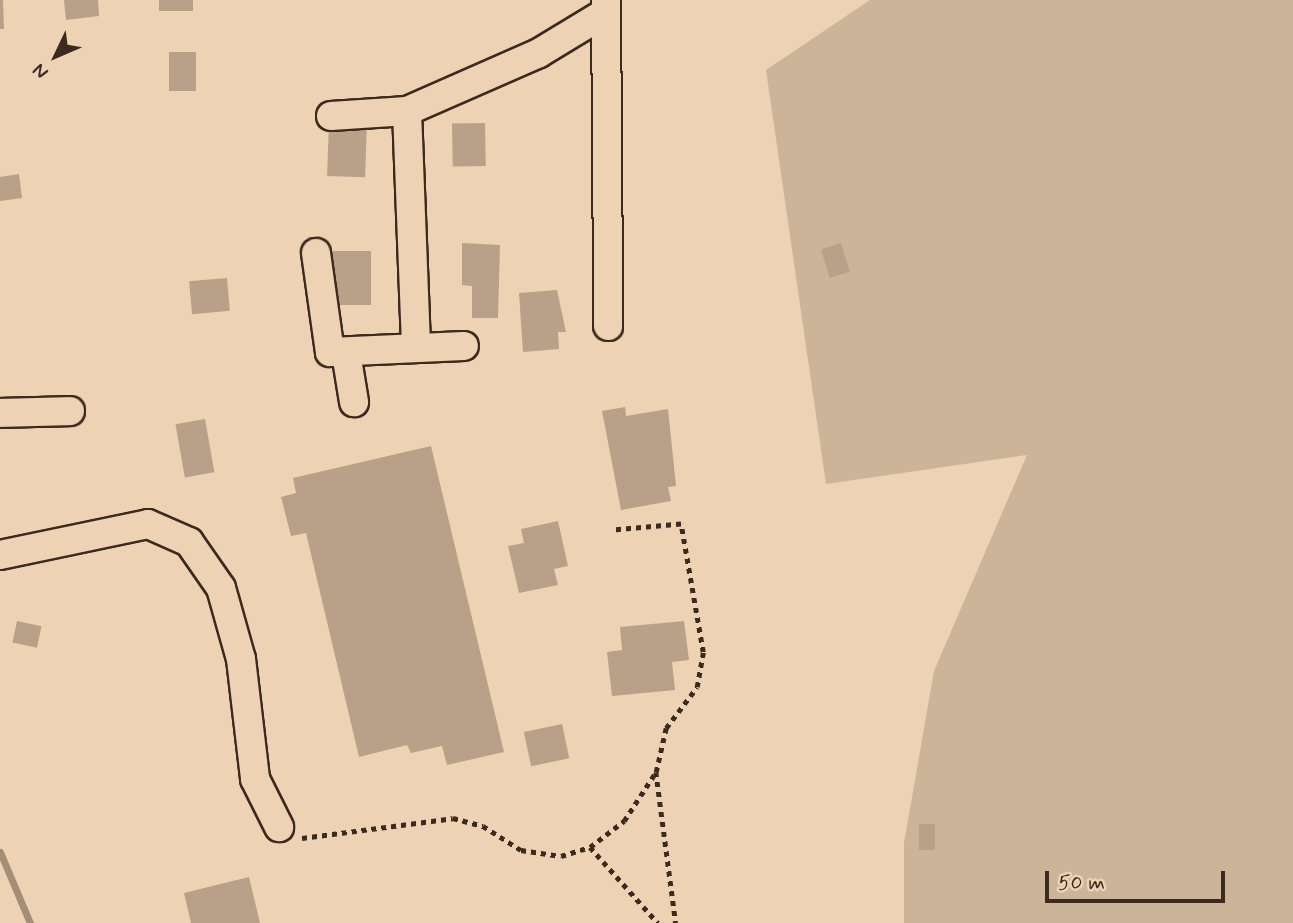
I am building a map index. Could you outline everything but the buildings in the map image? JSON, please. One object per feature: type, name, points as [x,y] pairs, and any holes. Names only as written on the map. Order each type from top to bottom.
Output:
[{"type":"street","points":[[331,116],[407,111],[539,53],[606,7]]},
{"type":"street","points":[[606,7],[608,326]]},
{"type":"street","points":[[407,111],[416,345]]},
{"type":"street","points":[[316,253],[330,352],[346,353],[416,345],[464,346]]},
{"type":"street","points":[[346,353],[354,402]]},
{"type":"street","points":[[0,414],[70,411]]},
{"type":"street","points":[[0,555],[148,524],[189,542],[221,588],[241,659],[255,779],[279,827]]},
{"type":"path","points":[[279,827],[307,839],[453,818],[534,853],[561,856],[590,847],[624,821],[656,772],[666,728],[697,687],[704,652],[681,524],[613,530]]},
{"type":"path","points":[[656,772],[676,923]]},
{"type":"path","points":[[590,847],[658,923]]},
{"type":"shaded area","points":[[870,0],[1293,0],[1293,923],[904,923],[904,843],[934,671],[1027,455],[826,484],[766,70]]},
{"type":"waterway","points":[[0,852],[30,923]]}]
